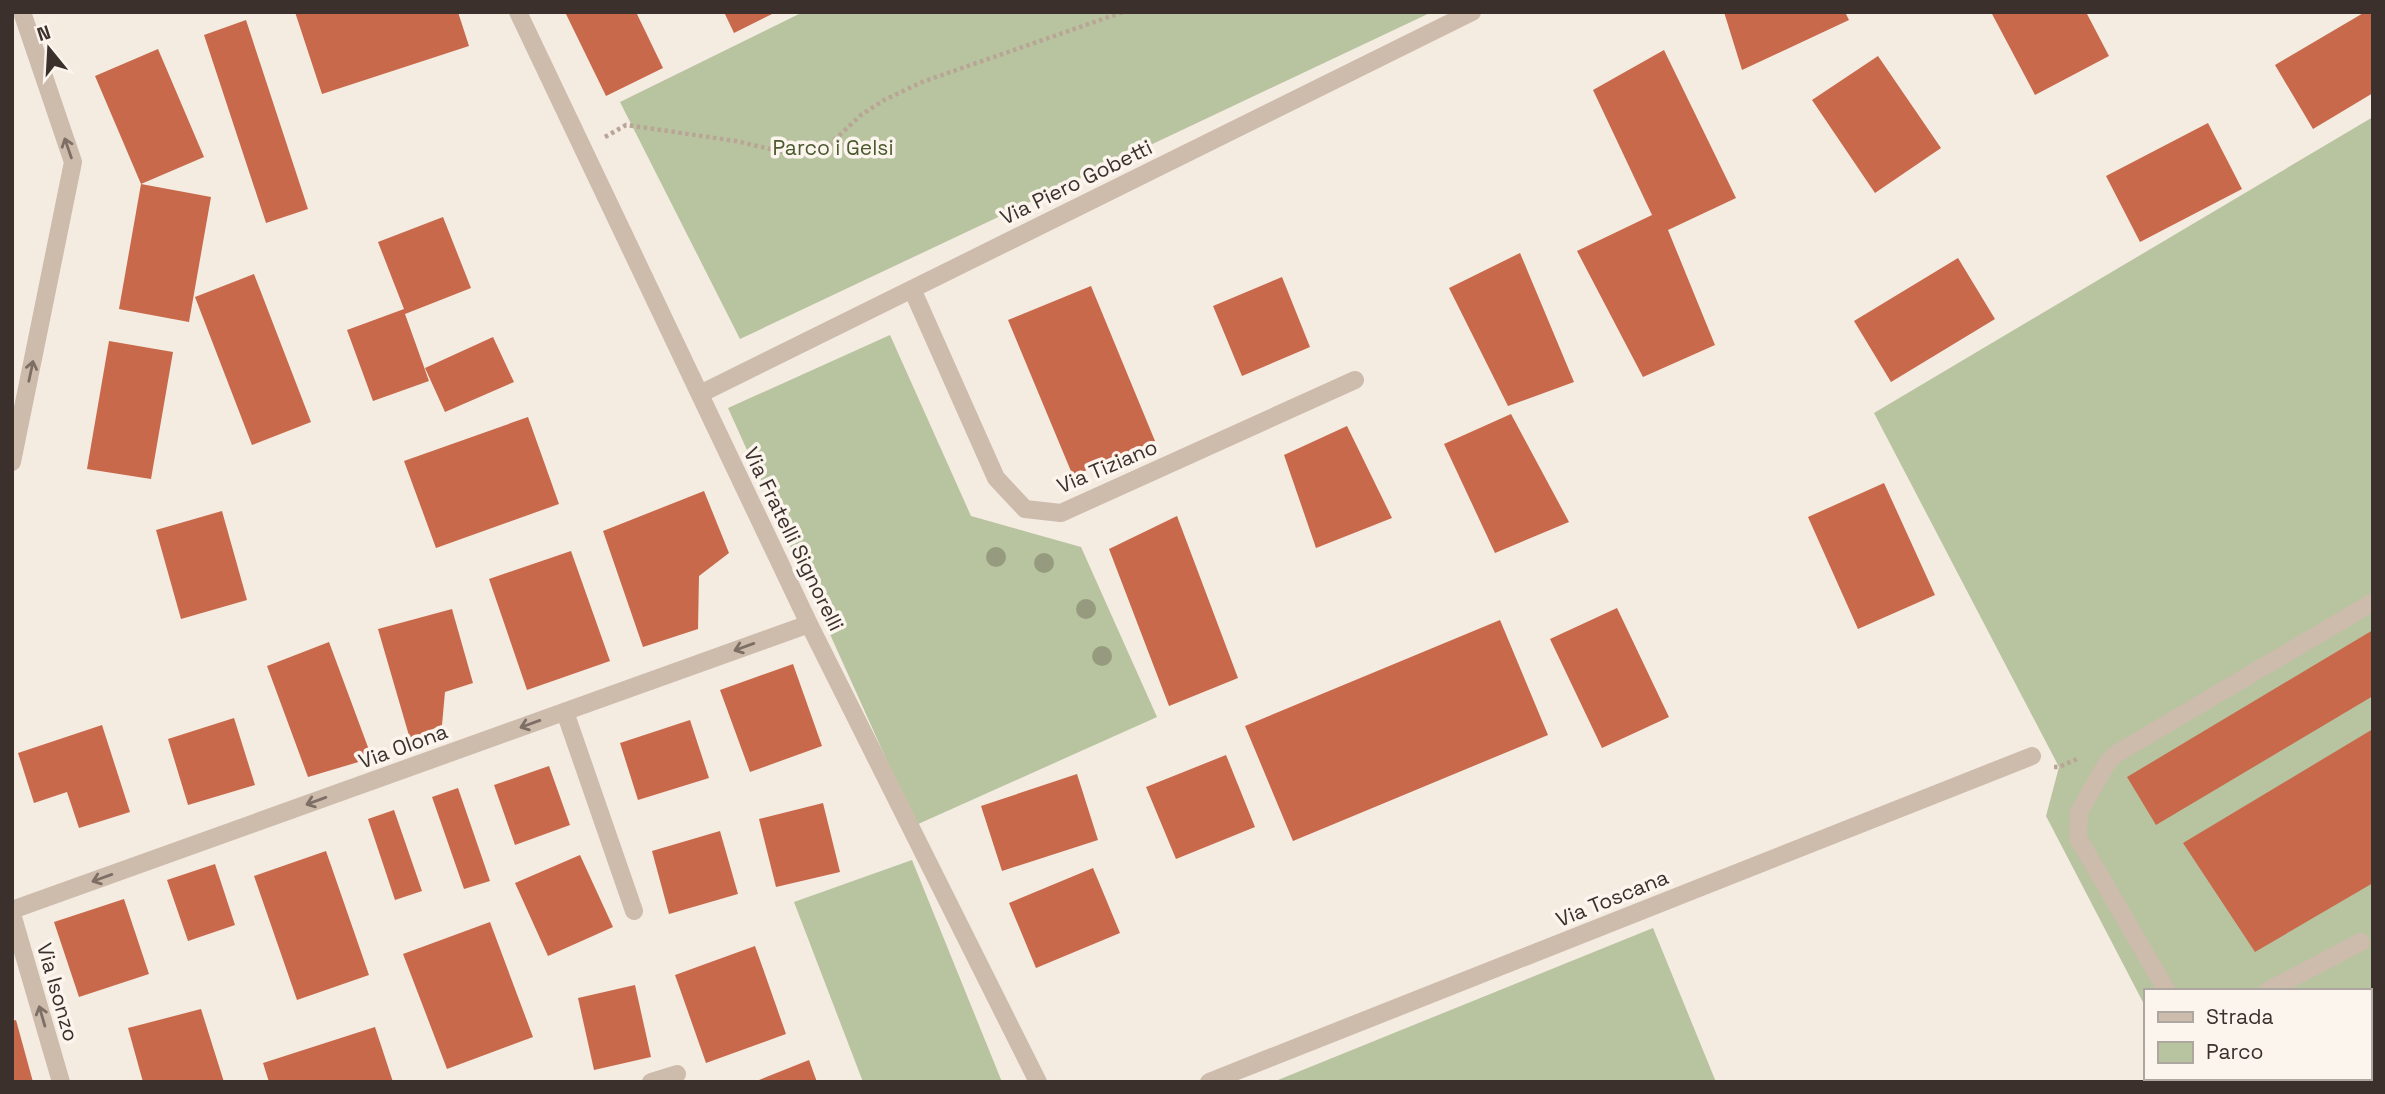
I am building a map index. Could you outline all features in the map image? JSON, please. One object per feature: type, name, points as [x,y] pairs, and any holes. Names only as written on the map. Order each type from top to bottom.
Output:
[{"type":"street","points":[[12,462],[73,162],[22,12]]},
{"type":"street","name":"Via Fratelli Signorelli","points":[[518,12],[809,624],[1038,1082]]},
{"type":"street","name":"Via Piero Gobetti","points":[[700,394],[1472,12]]},
{"type":"street","name":"Via Tiziano","points":[[912,289],[996,478],[1025,509],[1061,513],[1355,380]]},
{"type":"street","points":[[2166,989],[2078,838],[2079,812],[2107,763],[2116,754],[2373,601]]},
{"type":"street","name":"Via Olona","points":[[12,912],[809,624]]},
{"type":"street","points":[[565,712],[634,911]]},
{"type":"street","name":"Via Toscana","points":[[1209,1082],[2032,756]]},
{"type":"street","name":"Via Isonzo","points":[[12,912],[61,1082]]},
{"type":"street","points":[[2271,989],[2361,942]]},
{"type":"street","points":[[651,1082],[677,1074]]},
{"type":"path","points":[[582,148],[626,125],[736,141],[787,153],[806,153],[828,146],[861,116],[884,100],[922,82],[1123,12]]},
{"type":"path","points":[[2032,756],[2049,767],[2059,767],[2106,746],[2116,754]]},
{"type":"green space","name":"Parco i Gelsi","points":[[803,12],[1432,12],[740,339],[620,102]]},
{"type":"green space","points":[[2373,117],[2373,1082],[2181,1082],[2371,1080],[2371,989],[2144,989],[2144,1004],[2046,816],[2059,767],[1874,413]]},
{"type":"green space","points":[[890,335],[971,516],[1081,547],[1157,717],[916,825],[728,408]]},
{"type":"green space","points":[[912,860],[1002,1082],[863,1082],[794,902]]},
{"type":"green space","points":[[1653,928],[1716,1082],[1273,1082]]},
{"type":"building","points":[[295,12],[458,12],[469,46],[322,94]]},
{"type":"building","points":[[565,12],[636,12],[663,68],[606,96]]},
{"type":"building","points":[[724,12],[776,12],[734,33]]},
{"type":"building","points":[[1724,12],[1845,12],[1849,20],[1742,70]]},
{"type":"building","points":[[1991,12],[2086,12],[2109,56],[2035,95]]},
{"type":"building","points":[[2365,12],[2373,12],[2373,93],[2313,129],[2275,65]]},
{"type":"building","points":[[246,20],[308,209],[266,223],[204,35]]},
{"type":"building","points":[[158,49],[204,157],[141,184],[95,76]]},
{"type":"building","points":[[1664,50],[1736,198],[1668,230],[1715,345],[1643,377],[1577,251],[1652,215],[1593,90]]},
{"type":"building","points":[[1878,56],[1941,148],[1875,193],[1812,100]]},
{"type":"building","points":[[2208,123],[2242,189],[2140,242],[2106,176]]},
{"type":"building","points":[[141,184],[211,197],[189,322],[119,309]]},
{"type":"building","points":[[443,217],[471,288],[405,314],[429,381],[373,401],[347,330],[404,309],[378,242]]},
{"type":"building","points":[[1520,253],[1574,382],[1508,406],[1449,288]]},
{"type":"building","points":[[1958,258],[1995,319],[1891,382],[1854,321]]},
{"type":"building","points":[[254,274],[311,422],[252,445],[195,297]]},
{"type":"building","points":[[1282,277],[1310,347],[1242,376],[1213,306]]},
{"type":"building","points":[[1091,286],[1155,441],[1073,476],[1008,320]]},
{"type":"building","points":[[493,337],[514,382],[445,412],[425,368]]},
{"type":"building","points":[[109,341],[173,352],[151,479],[87,469]]},
{"type":"building","points":[[1511,414],[1569,522],[1495,553],[1444,444]]},
{"type":"building","points":[[528,417],[559,504],[436,548],[404,461]]},
{"type":"building","points":[[1347,426],[1392,518],[1316,548],[1284,455]]},
{"type":"building","points":[[1884,483],[1935,595],[1858,629],[1808,517]]},
{"type":"building","points":[[704,491],[729,553],[699,576],[698,629],[643,647],[603,531]]},
{"type":"building","points":[[222,511],[247,600],[181,619],[156,530]]},
{"type":"building","points":[[1177,516],[1238,678],[1169,706],[1109,549]]},
{"type":"building","points":[[571,551],[610,661],[527,690],[489,579]]},
{"type":"building","points":[[1617,608],[1669,717],[1602,748],[1550,639]]},
{"type":"building","points":[[452,609],[473,683],[445,692],[442,725],[410,739],[378,629]]},
{"type":"building","points":[[1500,620],[1548,735],[1293,841],[1245,726]]},
{"type":"building","points":[[2373,630],[2373,696],[2156,825],[2127,777]]},
{"type":"building","points":[[329,642],[372,758],[308,777],[267,666]]},
{"type":"building","points":[[793,664],[822,746],[750,772],[720,690]]},
{"type":"building","points":[[234,718],[255,785],[188,805],[168,739]]},
{"type":"building","points":[[690,720],[709,778],[638,800],[620,743]]},
{"type":"building","points":[[102,725],[130,812],[79,828],[67,792],[34,803],[18,753]]},
{"type":"building","points":[[2373,729],[2373,883],[2255,952],[2183,843]]},
{"type":"building","points":[[1226,755],[1255,827],[1176,859],[1146,787]]},
{"type":"building","points":[[549,766],[570,825],[515,845],[494,785]]},
{"type":"building","points":[[1077,774],[1098,840],[1002,871],[981,806]]},
{"type":"building","points":[[458,788],[490,881],[464,889],[432,797]]},
{"type":"building","points":[[823,803],[840,872],[776,887],[759,819]]},
{"type":"building","points":[[394,810],[422,891],[395,900],[368,819]]},
{"type":"building","points":[[720,831],[738,894],[669,914],[652,851]]},
{"type":"building","points":[[326,851],[369,975],[297,1000],[254,876]]},
{"type":"building","points":[[580,855],[613,927],[548,956],[515,883]]},
{"type":"building","points":[[215,864],[235,925],[188,941],[167,880]]},
{"type":"building","points":[[1093,868],[1120,933],[1036,968],[1009,903]]},
{"type":"building","points":[[124,899],[149,974],[79,997],[54,922]]},
{"type":"building","points":[[490,922],[533,1037],[447,1069],[403,954]]},
{"type":"building","points":[[755,946],[786,1034],[706,1063],[675,975]]},
{"type":"building","points":[[635,985],[651,1057],[594,1070],[578,998]]},
{"type":"building","points":[[201,1009],[224,1082],[143,1082],[128,1028]]},
{"type":"building","points":[[16,1020],[33,1082],[12,1082],[12,1021]]},
{"type":"building","points":[[375,1027],[393,1082],[269,1082],[263,1063]]},
{"type":"building","points":[[809,1060],[817,1082],[754,1082]]}]
